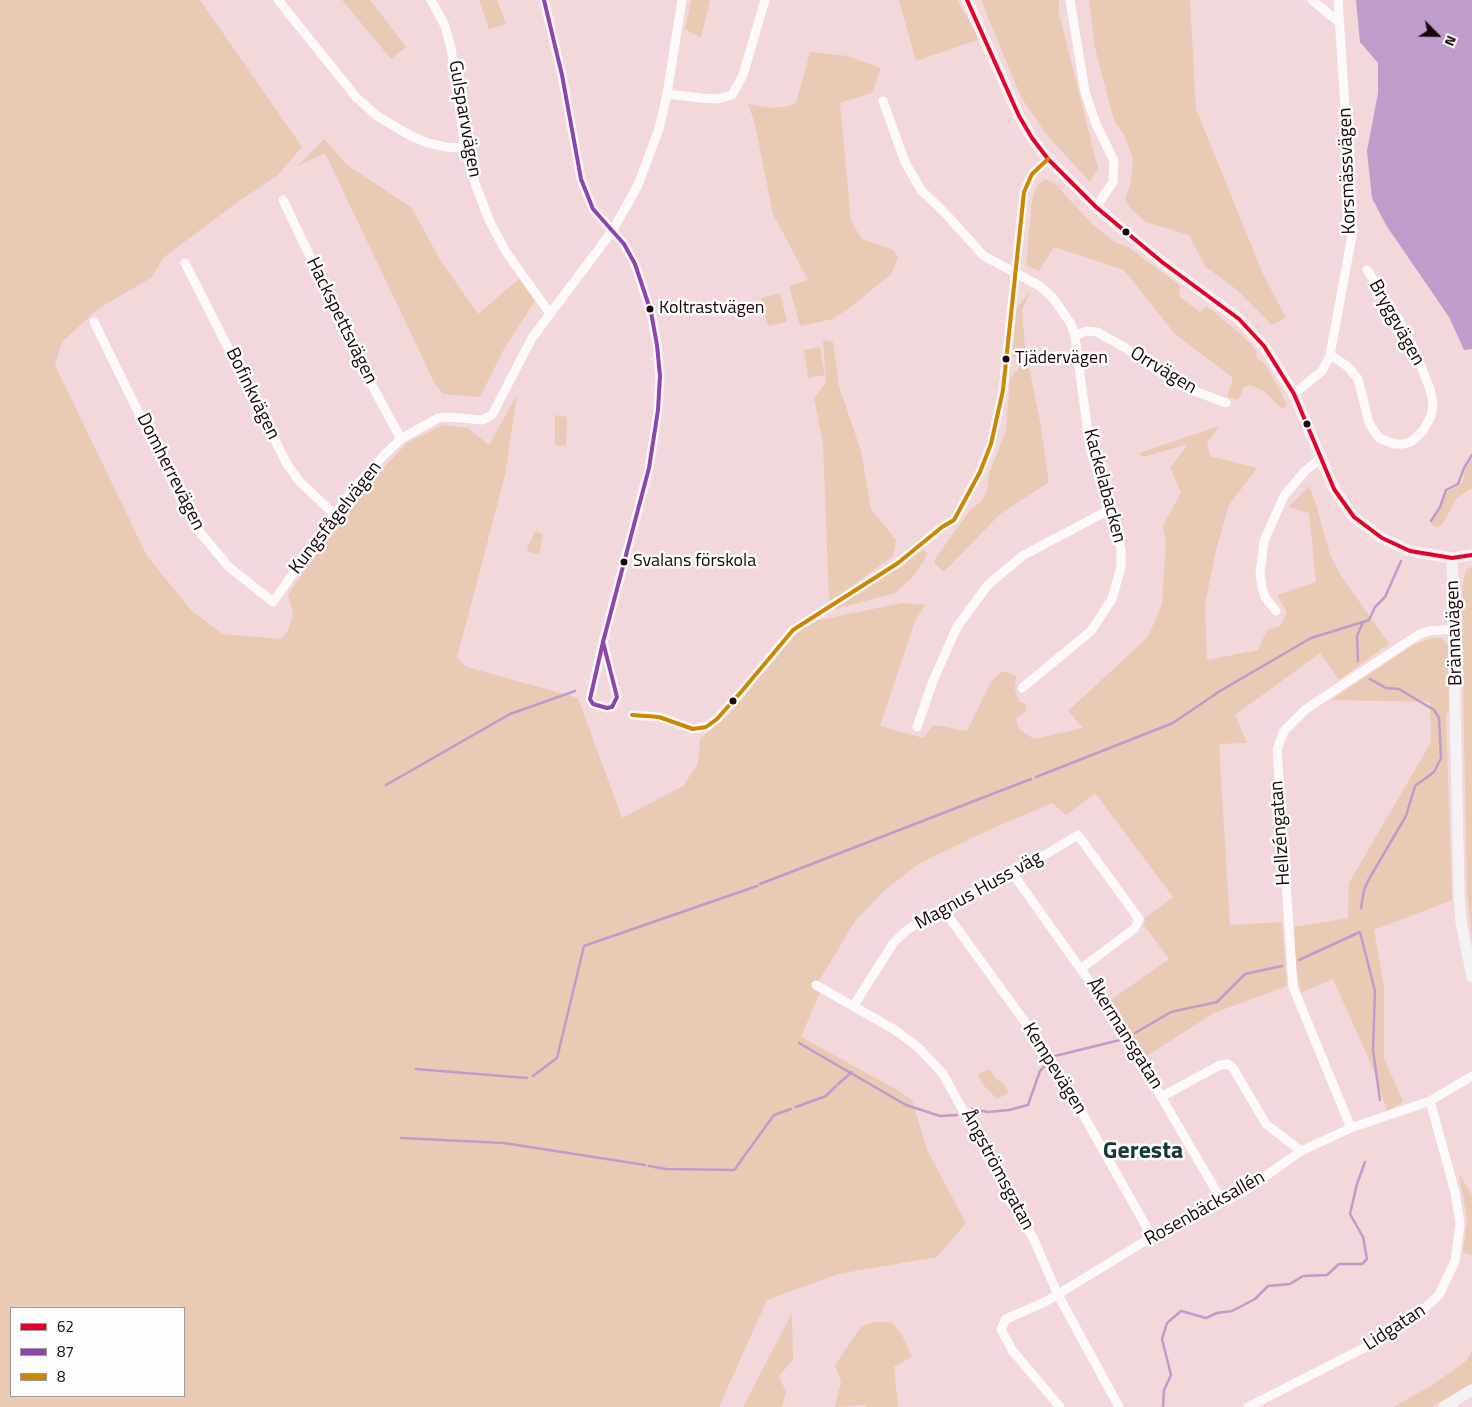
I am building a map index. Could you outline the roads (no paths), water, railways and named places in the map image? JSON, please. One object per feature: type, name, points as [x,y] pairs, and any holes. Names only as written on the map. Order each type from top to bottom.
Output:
[{"type":"main road","points":[[967,0],[1019,116],[1048,159],[1096,206],[1162,262],[1240,319],[1264,346],[1294,394],[1334,489],[1354,516],[1382,538],[1410,551],[1452,558],[1472,554]]},
{"type":"main road","name":"Brännavägen","points":[[1452,558],[1460,913],[1466,955],[1472,977]]},
{"type":"main road","points":[[1444,1407],[1472,1390]]},
{"type":"street","points":[[278,0],[356,98],[377,116],[411,136],[428,143],[446,147],[465,148]]},
{"type":"street","name":"Gulsparvvägen","points":[[432,0],[445,26],[451,48],[465,148],[476,186],[490,222],[506,252],[549,312]]},
{"type":"street","points":[[544,0],[562,75],[581,179],[593,209],[624,244],[635,264],[653,320],[660,376],[658,410],[649,468],[603,642],[590,699],[594,704],[607,708],[612,707],[617,697],[603,642]]},
{"type":"street","points":[[549,312],[613,230],[647,165],[659,129],[667,94],[682,0]]},
{"type":"street","points":[[667,94],[717,99],[732,94],[743,75],[765,0]]},
{"type":"street","points":[[1070,0],[1084,92],[1096,124],[1114,161],[1113,182],[1096,206]]},
{"type":"street","points":[[1312,0],[1339,22]]},
{"type":"street","name":"Korsmässvägen","points":[[1294,394],[1322,371],[1330,355],[1345,280],[1353,217],[1338,0]]},
{"type":"street","points":[[883,101],[913,181],[984,256],[1015,272]]},
{"type":"street","points":[[632,714],[659,717],[693,729],[706,727],[717,719],[793,630],[898,563],[957,516],[980,472],[991,444],[998,416],[1006,365],[1024,192],[1032,174],[1048,159]]},
{"type":"street","name":"Hackspettsvägen","points":[[283,200],[368,378],[401,440]]},
{"type":"street","name":"Bofinkvägen","points":[[185,263],[287,464],[299,481],[334,514]]},
{"type":"street","name":"Bryggvägen","points":[[1330,355],[1347,366],[1358,379],[1369,423],[1379,438],[1394,444],[1403,444],[1411,442],[1423,431],[1432,410],[1430,389],[1415,351],[1399,320],[1367,270]]},
{"type":"street","name":"Kackelabacken","points":[[1015,272],[1040,286],[1053,298],[1072,324],[1090,449],[1121,550],[1121,567],[1112,599],[1092,631],[1022,688]]},
{"type":"street","name":"Kungsfågelvägen","points":[[273,602],[334,514],[372,469],[401,440],[438,418],[488,419],[515,368],[549,312]]},
{"type":"street","name":"Domherrevägen","points":[[94,322],[198,530],[229,567],[273,602]]},
{"type":"street","name":"Orrvägen","points":[[1075,336],[1086,331],[1097,332],[1107,336],[1179,385],[1226,403]]},
{"type":"street","points":[[1276,611],[1266,597],[1262,587],[1260,573],[1264,541],[1284,496],[1304,472],[1321,458]]},
{"type":"street","points":[[917,727],[933,681],[958,627],[970,607],[987,586],[1022,556],[1109,510]]},
{"type":"street","name":"Hellzéngatan","points":[[1351,1128],[1293,987],[1277,763],[1278,744],[1284,731],[1297,715],[1397,648],[1428,631],[1454,629]]},
{"type":"street","name":"Magnus Huss väg","points":[[854,1005],[894,942],[907,930],[943,908],[1013,874],[1078,835],[1139,919],[1135,928],[1082,968]]},
{"type":"street","name":"Åkermansgatan","points":[[1013,874],[1082,968],[1114,1016],[1163,1096],[1222,1202]]},
{"type":"street","name":"Kempevägen","points":[[943,908],[1038,1040],[1066,1084],[1152,1237]]},
{"type":"street","name":"Ångströmsgatan","points":[[816,985],[854,1005],[913,1044],[943,1074],[1034,1240],[1058,1295],[1119,1407]]},
{"type":"street","points":[[1163,1096],[1220,1065],[1228,1064],[1233,1068],[1266,1124],[1301,1151]]},
{"type":"street","name":"Rosenbäcksallén","points":[[1060,1407],[1020,1362],[1001,1329],[1006,1319],[1058,1295],[1152,1237],[1243,1192],[1301,1151],[1351,1128],[1430,1102],[1472,1076]]},
{"type":"street","name":"Lidgatan","points":[[1248,1407],[1406,1325],[1439,1295],[1455,1261],[1460,1224],[1455,1192],[1430,1102]]},
{"type":"waterway","points":[[1431,521],[1440,507],[1446,490],[1458,484],[1464,468],[1472,455]]},
{"type":"waterway","points":[[1358,661],[1357,636],[1363,622],[1369,620],[1375,607],[1385,597],[1401,561]]},
{"type":"waterway","points":[[1036,777],[1173,723],[1220,691],[1311,638],[1363,622]]},
{"type":"waterway","points":[[1361,908],[1364,890],[1406,816],[1415,786],[1434,772],[1441,758],[1439,718],[1434,710],[1399,689],[1386,688],[1370,679]]},
{"type":"waterway","points":[[386,785],[510,714],[575,691]]},
{"type":"waterway","points":[[760,884],[1031,779]]},
{"type":"waterway","points":[[533,1076],[557,1058],[584,946],[757,886]]},
{"type":"waterway","points":[[1299,960],[1360,932],[1375,991],[1373,1050],[1380,1100]]},
{"type":"waterway","points":[[1135,1033],[1171,1012],[1217,1002],[1245,974],[1282,966]]},
{"type":"waterway","points":[[1055,1056],[1120,1040]]},
{"type":"waterway","points":[[799,1043],[906,1105],[940,1116],[957,1115]]},
{"type":"waterway","points":[[972,1109],[988,1112],[1009,1110],[1028,1105],[1040,1071],[1046,1064]]},
{"type":"waterway","points":[[416,1069],[527,1078]]},
{"type":"waterway","points":[[838,1084],[852,1072]]},
{"type":"waterway","points":[[796,1107],[826,1096],[836,1086]]},
{"type":"waterway","points":[[737,1166],[774,1115],[791,1109]]},
{"type":"waterway","points":[[401,1138],[504,1143],[645,1165]]},
{"type":"waterway","points":[[1163,1407],[1164,1390],[1171,1375],[1162,1339],[1167,1323],[1181,1311],[1206,1318],[1217,1313],[1232,1311],[1255,1299],[1268,1286],[1290,1284],[1303,1276],[1327,1275],[1339,1264],[1362,1264],[1367,1259],[1363,1237],[1350,1214],[1357,1184],[1365,1162]]},
{"type":"waterway","points":[[649,1166],[666,1169],[734,1170],[736,1168]]},
{"type":"place","name":"Koltrastvägen","points":[[650,309]]},
{"type":"place","name":"Tjädervägen","points":[[1006,359]]},
{"type":"place","name":"Svalans förskola","points":[[624,562]]},
{"type":"district","name":"Geresta","points":[[1143,1152]]}]
